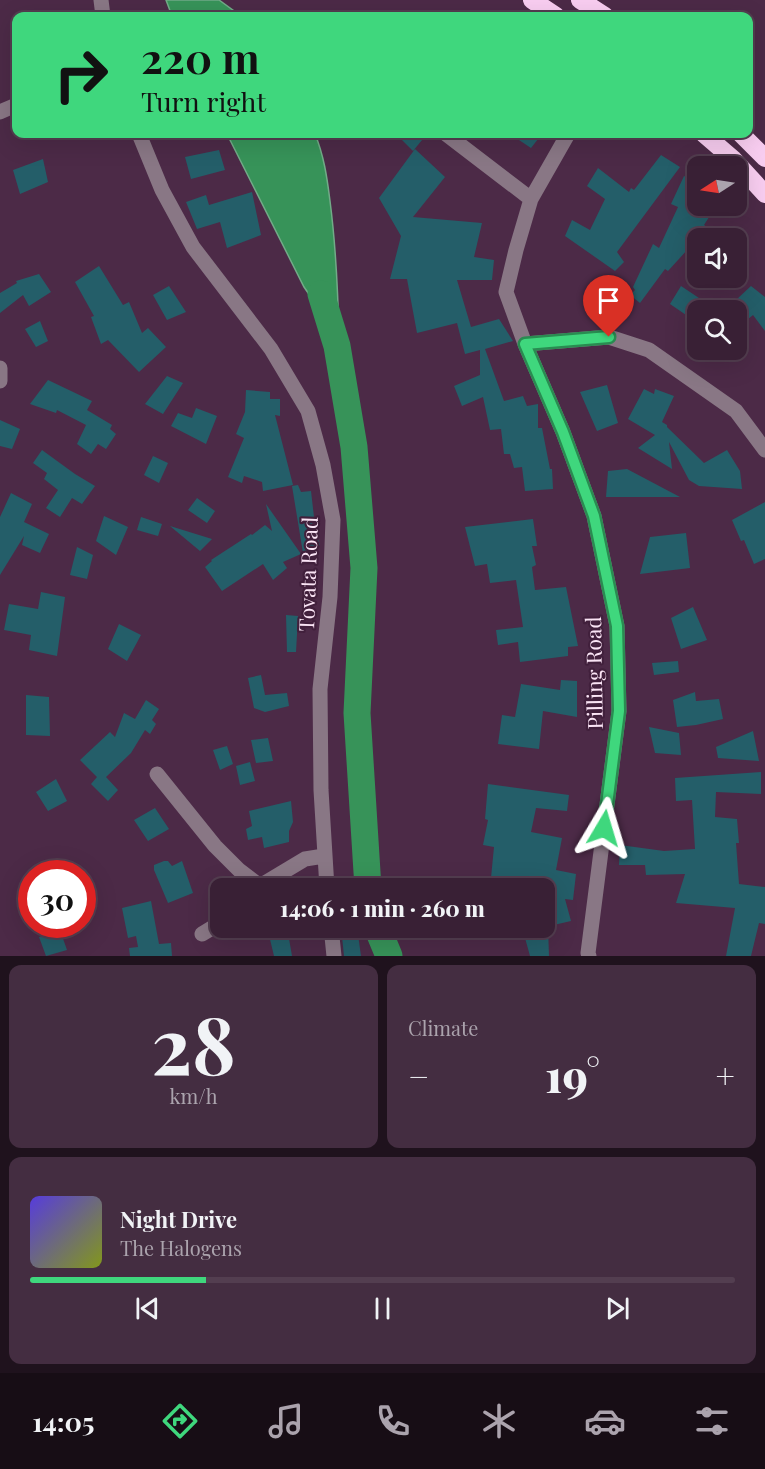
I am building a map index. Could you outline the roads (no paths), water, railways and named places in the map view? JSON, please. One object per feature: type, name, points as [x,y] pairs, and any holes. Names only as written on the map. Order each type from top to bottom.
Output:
[{"type":"highway","points":[[532,0],[550,12]]},
{"type":"highway","points":[[580,0],[599,12]]},
{"type":"highway","points":[[709,138],[733,159],[765,194]]},
{"type":"highway","points":[[745,138],[765,158]]},
{"type":"street","name":"Tovata Road","points":[[141,138],[162,190],[193,247],[271,349],[308,411],[323,465],[333,520],[330,597],[320,689],[321,790],[326,878]]},
{"type":"street","points":[[451,138],[531,199]]},
{"type":"street","name":"Pilling Road","points":[[566,138],[531,199],[506,292],[525,344],[563,432],[594,516],[617,626],[619,711],[588,955]]},
{"type":"street","points":[[525,344],[609,337],[649,350],[736,411],[765,450]]},
{"type":"street","points":[[0,368],[0,381]]},
{"type":"street","points":[[157,774],[215,846],[248,878]]},
{"type":"street","points":[[274,878],[305,859],[324,856]]},
{"type":"street","points":[[202,934],[210,929]]},
{"type":"street","points":[[332,938],[334,956]]},
{"type":"waterway","points":[[321,294],[337,346],[354,447],[364,568],[357,713],[367,878]]},
{"type":"waterway","points":[[382,938],[389,956]]}]
